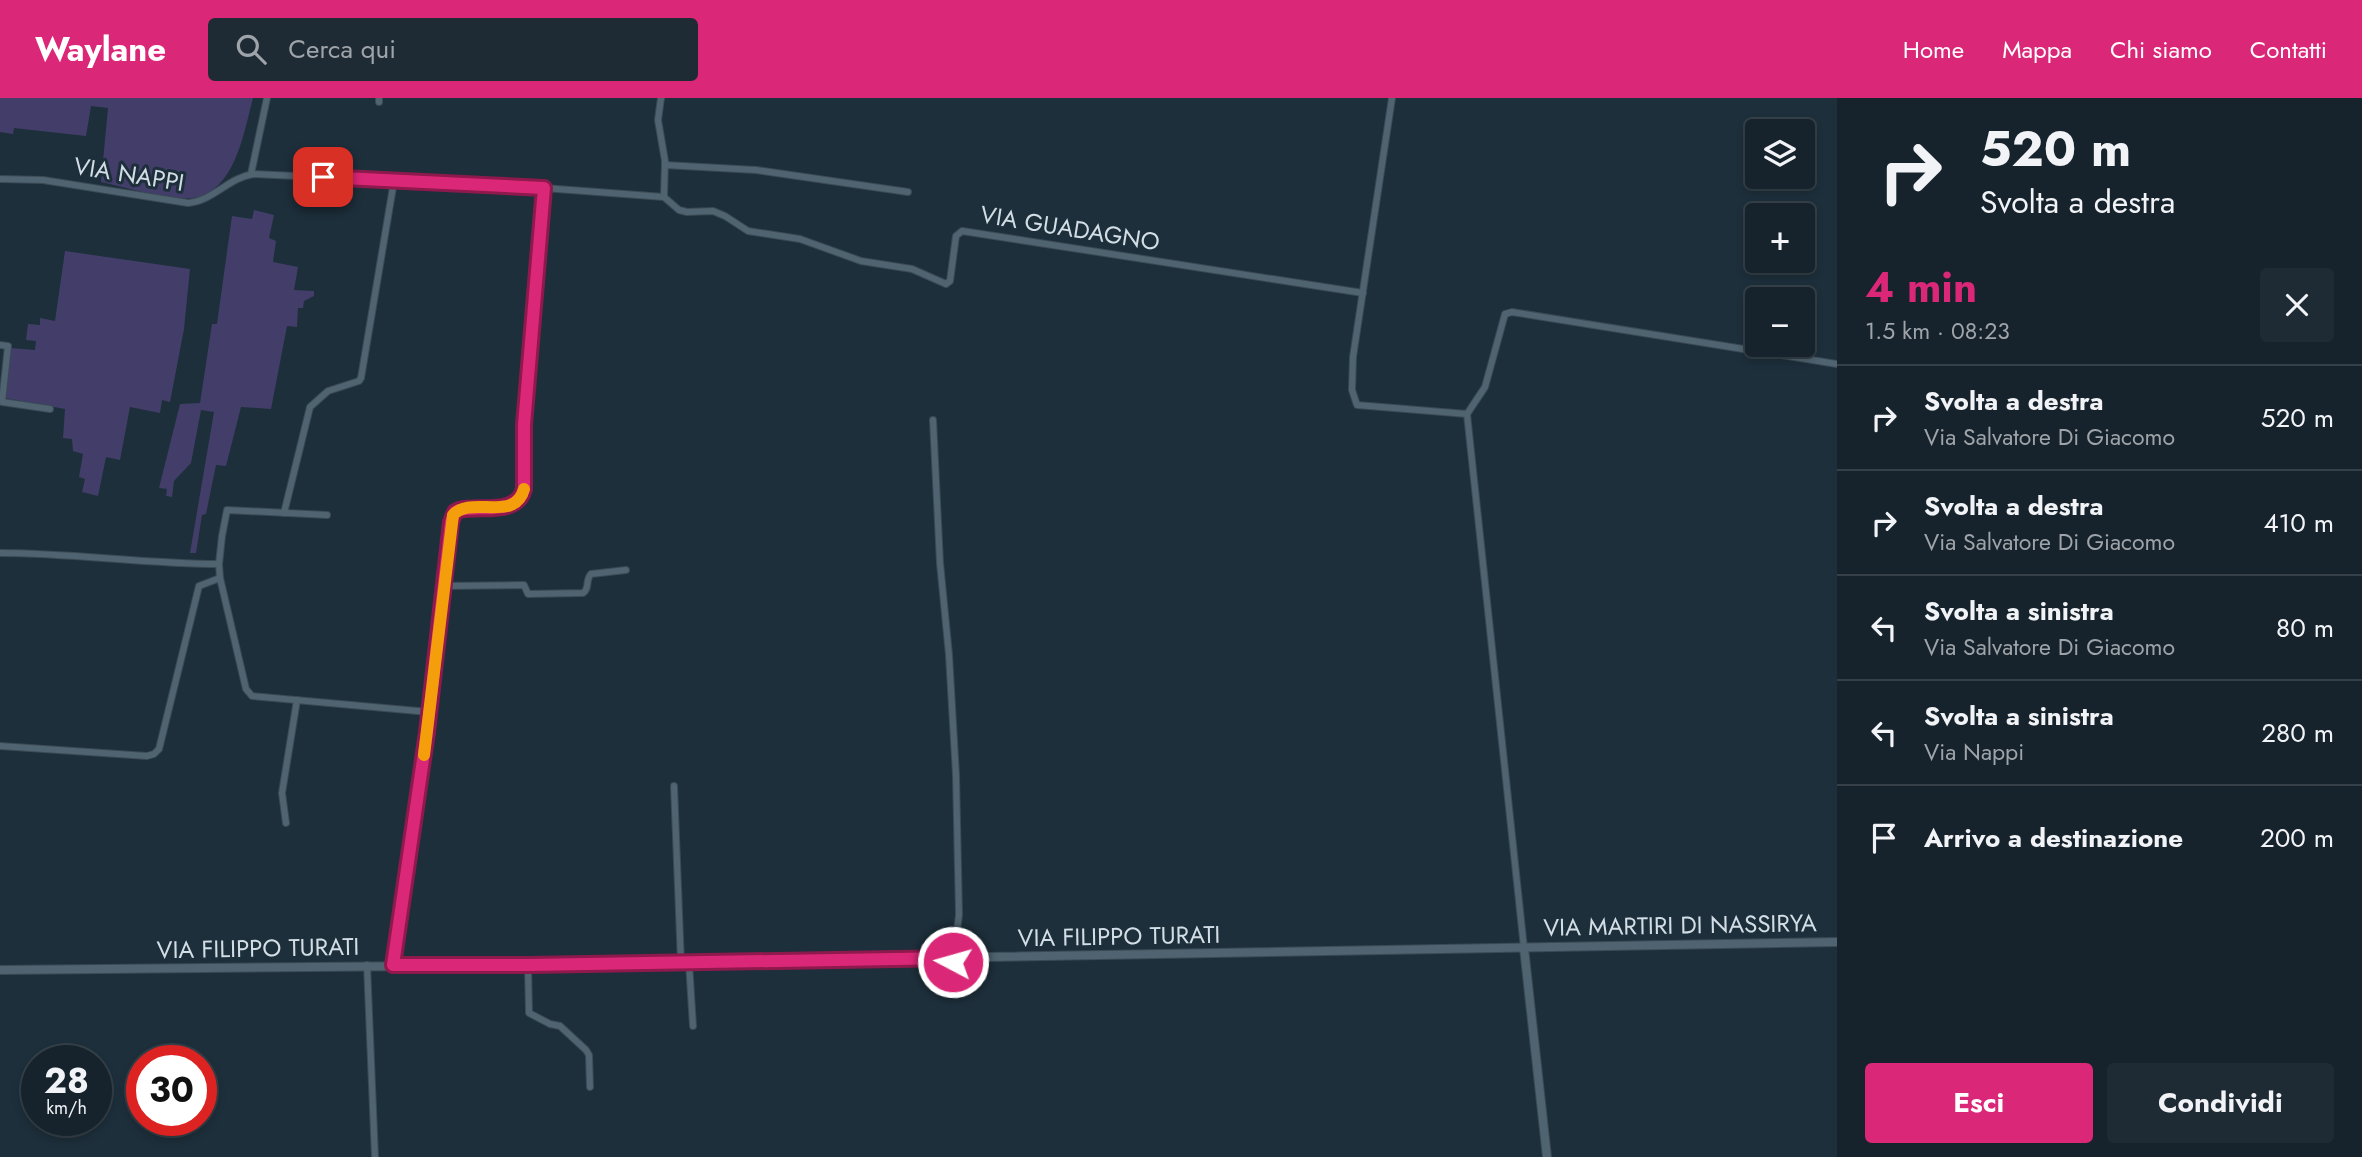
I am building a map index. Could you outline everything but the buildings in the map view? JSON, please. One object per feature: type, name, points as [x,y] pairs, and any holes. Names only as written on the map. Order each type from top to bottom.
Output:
[{"type":"street","points":[[251,174],[267,98]]},
{"type":"street","points":[[661,98],[658,120],[665,166],[664,197]]},
{"type":"street","points":[[1392,98],[1353,357],[1352,390],[1357,405],[1467,414]]},
{"type":"street","points":[[665,166],[756,170],[908,192]]},
{"type":"street","name":"VIA NAPPI","points":[[0,179],[43,180],[188,203],[201,202],[241,176],[251,174],[544,188],[664,197]]},
{"type":"street","points":[[284,513],[310,407],[328,391],[361,378],[394,181]]},
{"type":"street","points":[[393,965],[429,712],[451,522],[455,512],[464,509],[511,506],[522,497],[524,489],[524,425],[544,188]]},
{"type":"street","name":"VIA GUADAGNO","points":[[664,197],[679,209],[687,212],[712,211],[748,231],[800,239],[861,261],[912,269],[946,284],[950,281],[956,236],[962,230],[1363,293]]},
{"type":"street","points":[[1547,1157],[1467,414],[1485,387],[1502,320],[1505,314],[1512,312],[1837,364]]},
{"type":"street","points":[[0,345],[8,346],[2,402],[50,409]]},
{"type":"street","points":[[933,420],[940,563],[956,775],[959,915],[954,958],[954,993]]},
{"type":"street","points":[[327,515],[227,510],[219,564],[220,578],[248,693],[252,696],[429,712]]},
{"type":"street","points":[[0,553],[219,564]]},
{"type":"street","points":[[443,586],[524,585],[528,594],[583,593],[591,574],[626,570]]},
{"type":"street","points":[[0,746],[154,754],[159,749],[199,586],[220,578]]},
{"type":"street","points":[[286,822],[282,793],[297,700]]},
{"type":"street","points":[[674,786],[685,963],[693,1026]]},
{"type":"street","name":"VIA MARTIRI DI NASSIRYA","points":[[1524,948],[1837,942]]},
{"type":"street","name":"VIA FILIPPO TURATI","points":[[0,970],[685,963],[1524,948]]},
{"type":"street","points":[[368,965],[374,1157]]},
{"type":"street","points":[[528,965],[529,1013],[550,1024],[561,1026],[586,1050],[589,1055],[590,1087]]},
{"type":"shaded area","points":[[0,98],[253,98],[241,143],[228,173],[207,194],[182,198],[159,196],[101,182],[108,108],[91,106],[86,136],[14,128],[13,134],[0,132]]},
{"type":"shaded area","points":[[254,210],[274,215],[269,238],[276,241],[273,262],[298,267],[294,290],[314,291],[314,296],[304,301],[303,308],[298,308],[297,327],[287,326],[271,409],[241,407],[226,466],[216,465],[206,514],[202,515],[196,553],[190,553],[214,412],[201,410],[191,463],[174,481],[172,497],[166,496],[167,489],[159,488],[180,404],[200,403],[212,324],[217,324],[232,216],[252,219]]},
{"type":"shaded area","points":[[65,251],[190,269],[184,329],[170,402],[162,400],[160,413],[130,407],[120,460],[106,457],[98,496],[82,492],[85,479],[79,477],[83,454],[73,451],[72,439],[63,438],[65,409],[5,398],[10,348],[35,350],[36,341],[26,340],[28,324],[40,325],[40,318],[55,321]]},
{"type":"slow traffic","points":[[424,755],[453,515],[464,509],[511,506],[522,497],[524,489]]},
{"type":"route","points":[[323,177],[544,188],[524,425],[524,489],[522,497],[511,506],[459,510],[453,515],[451,522],[427,732],[393,965],[954,958],[953,962]]}]
